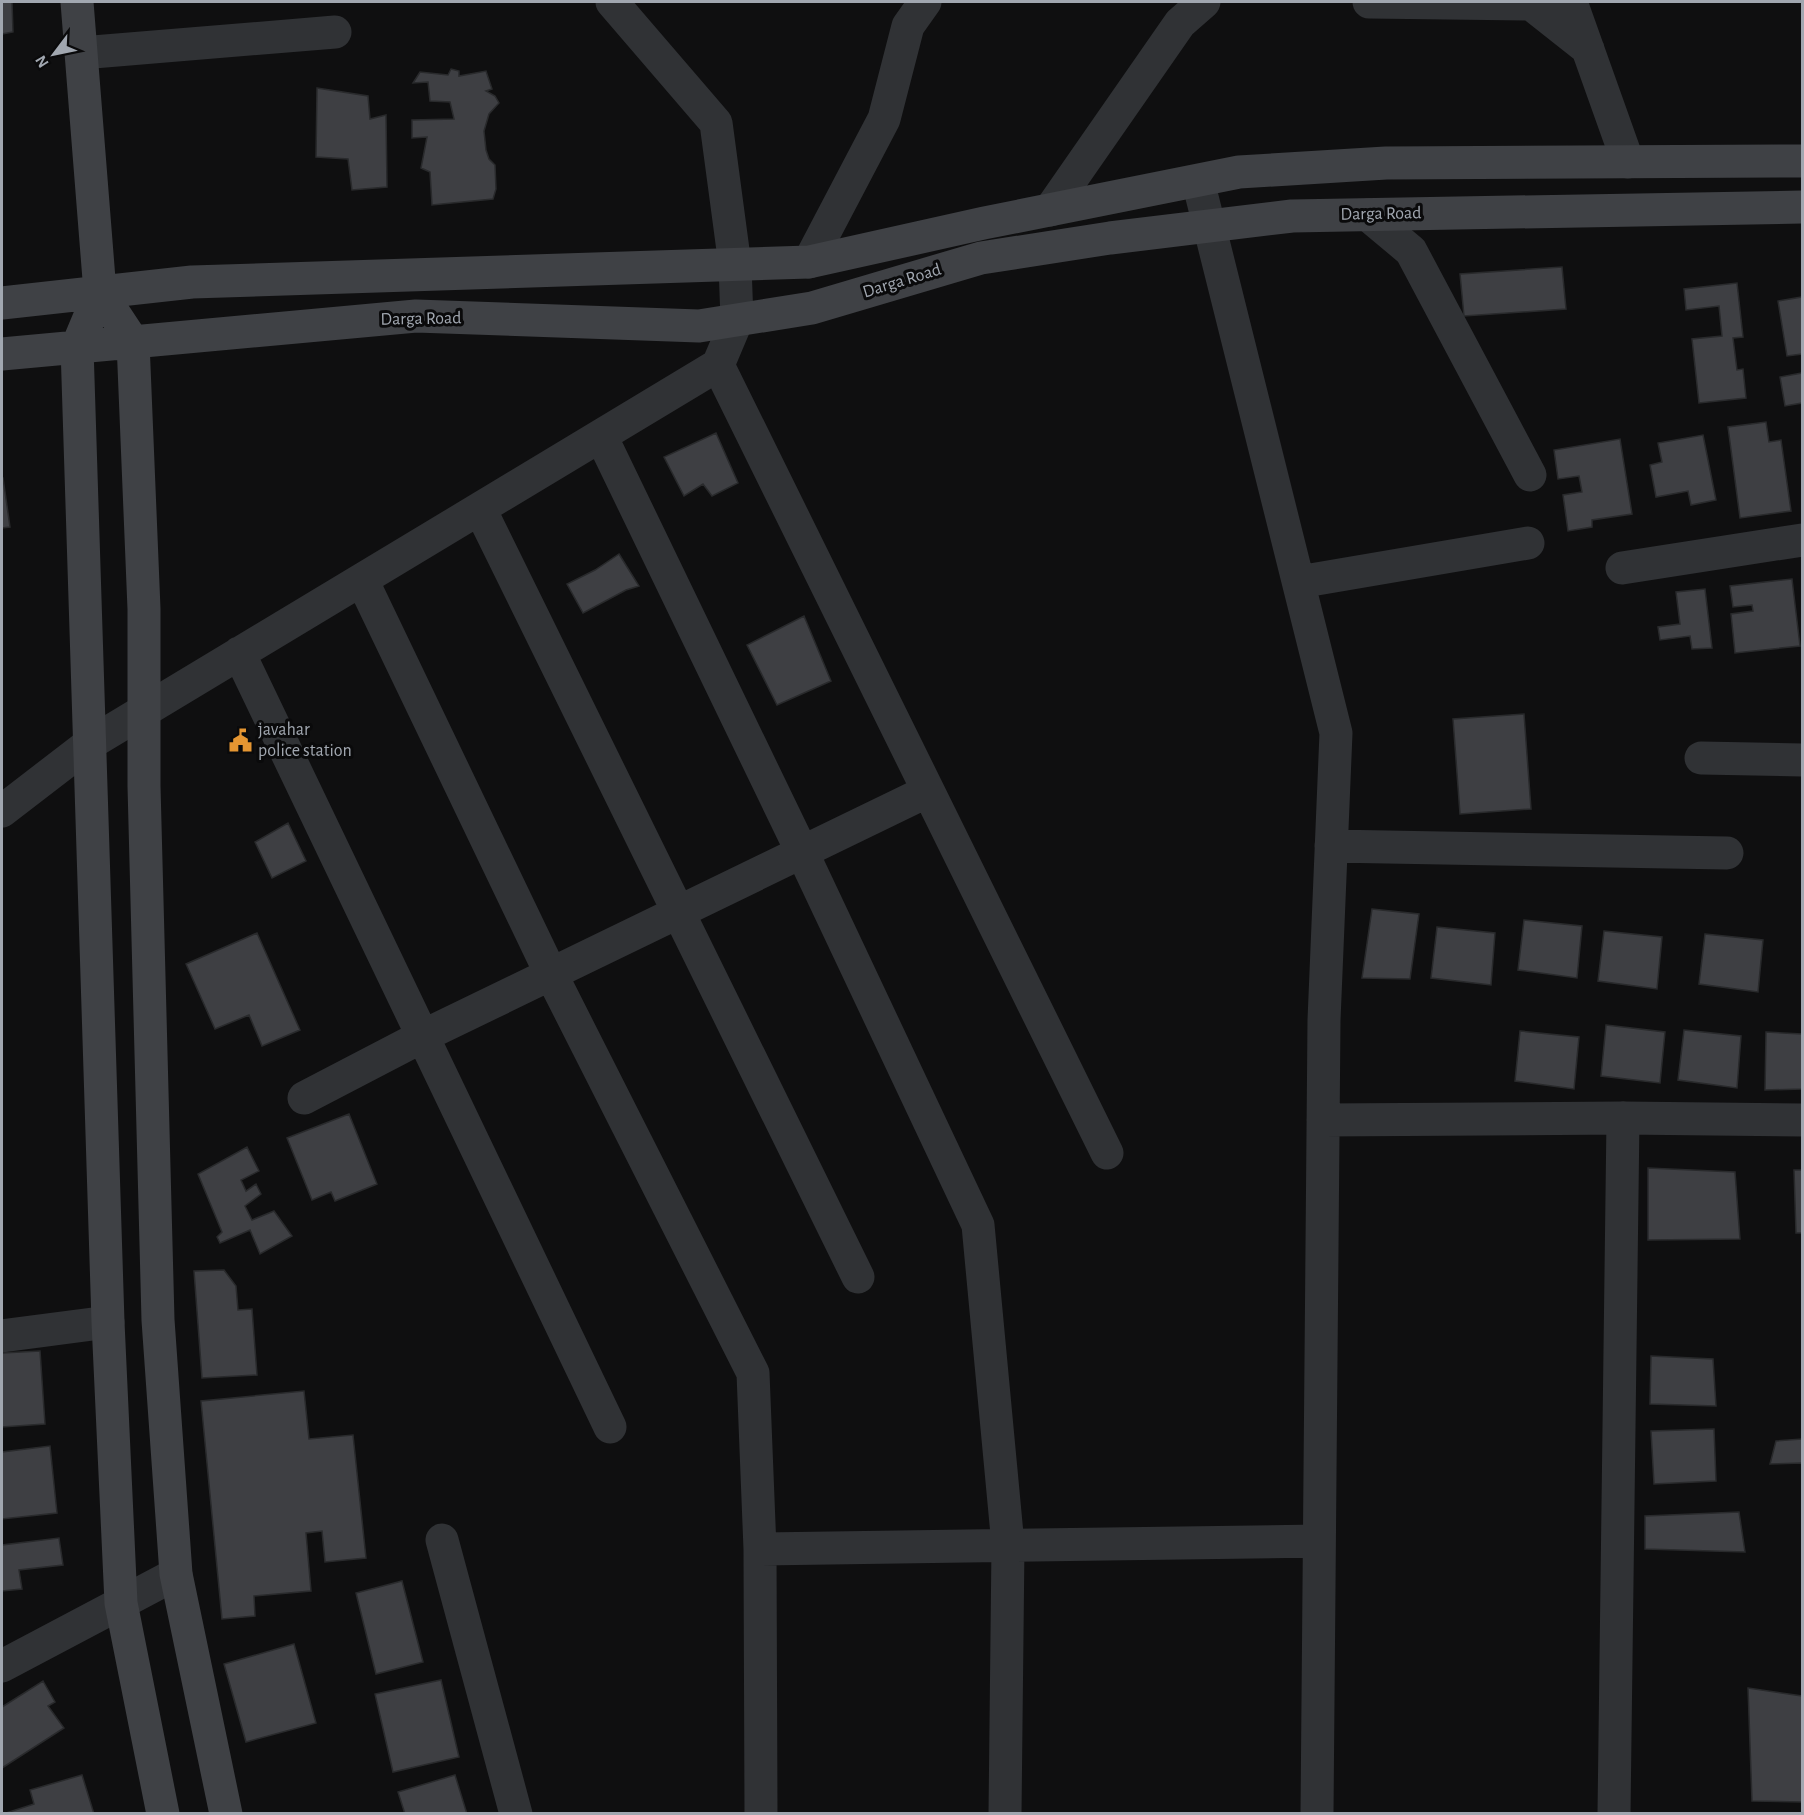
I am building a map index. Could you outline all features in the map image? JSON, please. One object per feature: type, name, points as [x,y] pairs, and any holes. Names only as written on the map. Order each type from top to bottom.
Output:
[{"type":"main road","points":[[77,2],[100,292],[76,347],[108,1322],[121,1603],[163,1814]]},
{"type":"main road","name":"Darga Road","points":[[2,303],[192,282],[808,262],[1239,172],[1386,163],[1803,161]]},
{"type":"main road","name":"Darga Road","points":[[2,354],[416,316],[699,326],[812,308],[981,258],[1110,238],[1292,216],[1803,207]]},
{"type":"main road","points":[[100,292],[133,342],[144,609],[144,786],[158,1308],[176,1574],[226,1814]]},
{"type":"street","points":[[2,811],[89,744],[718,365],[737,320],[735,265],[716,123],[612,2]]},
{"type":"street","points":[[1050,210],[1180,23],[1204,2]]},
{"type":"street","points":[[1369,2],[1531,4],[1588,49]]},
{"type":"street","points":[[1571,2],[1628,162]]},
{"type":"street","points":[[808,262],[884,118],[909,10]]},
{"type":"street","points":[[81,53],[335,32]]},
{"type":"street","points":[[1198,181],[1336,733],[1324,1020],[1317,1814]]},
{"type":"street","points":[[1368,214],[1411,251],[1530,475]]},
{"type":"street","points":[[718,365],[1107,1153]]},
{"type":"street","points":[[601,436],[802,852],[978,1225],[1008,1545],[1005,1814]]},
{"type":"street","points":[[480,509],[858,1277]]},
{"type":"street","points":[[1622,568],[1803,540]]},
{"type":"street","points":[[1299,582],[1528,543]]},
{"type":"street","points":[[362,580],[551,974],[753,1372],[760,1549],[761,1814]]},
{"type":"street","points":[[239,653],[610,1427]]},
{"type":"street","points":[[1701,758],[1803,760]]},
{"type":"street","points":[[304,1098],[423,1036],[928,791]]},
{"type":"street","points":[[1331,846],[1727,853]]},
{"type":"street","points":[[1323,1120],[1623,1118],[1803,1120]]},
{"type":"street","points":[[1614,1814],[1623,1118]]},
{"type":"street","points":[[2,1336],[108,1322]]},
{"type":"street","points":[[442,1540],[516,1814]]},
{"type":"street","points":[[760,1549],[1319,1541]]},
{"type":"street","points":[[2,1666],[176,1574]]},
{"type":"building","points":[[2,2],[12,2],[13,32],[2,34]]},
{"type":"building","points":[[451,69],[459,71],[459,76],[486,71],[492,89],[486,91],[495,96],[499,103],[489,114],[484,131],[486,150],[489,159],[495,165],[496,189],[493,199],[432,205],[430,172],[421,168],[427,137],[412,138],[412,120],[454,119],[450,102],[430,101],[428,82],[413,83],[420,72],[448,75]]},
{"type":"building","points":[[317,88],[368,96],[370,119],[386,115],[387,187],[352,190],[348,159],[316,157]]},
{"type":"building","points":[[1562,267],[1566,309],[1464,316],[1460,274]]},
{"type":"building","points":[[1737,283],[1743,337],[1733,338],[1737,370],[1743,369],[1746,398],[1699,403],[1692,339],[1722,336],[1719,306],[1686,310],[1684,289]]},
{"type":"building","points":[[1802,297],[1802,354],[1787,356],[1778,301]]},
{"type":"building","points":[[1802,373],[1802,403],[1785,406],[1780,377]]},
{"type":"building","points":[[1766,422],[1769,442],[1781,440],[1791,511],[1740,518],[1728,427]]},
{"type":"building","points":[[716,433],[738,483],[712,496],[703,484],[684,496],[664,457]]},
{"type":"building","points":[[1703,435],[1716,500],[1691,505],[1688,491],[1656,497],[1650,465],[1662,462],[1658,443]]},
{"type":"building","points":[[1620,439],[1632,514],[1592,520],[1592,527],[1568,531],[1563,495],[1582,492],[1579,476],[1558,479],[1554,450]]},
{"type":"building","points":[[2,478],[10,527],[2,528]]},
{"type":"building","points":[[619,554],[639,586],[626,590],[583,613],[567,584],[595,570]]},
{"type":"building","points":[[1792,579],[1800,646],[1735,653],[1731,614],[1753,611],[1752,605],[1733,607],[1730,586]]},
{"type":"building","points":[[1705,589],[1712,648],[1692,649],[1690,636],[1660,640],[1658,627],[1680,624],[1676,592]]},
{"type":"building","points":[[804,616],[831,681],[777,705],[747,645]]},
{"type":"building","points":[[1524,714],[1531,809],[1460,814],[1453,719]]},
{"type":"building","points":[[288,823],[306,861],[272,878],[255,842]]},
{"type":"building","points":[[1372,909],[1419,914],[1410,979],[1362,978]]},
{"type":"building","points":[[1524,920],[1582,926],[1577,978],[1518,970]]},
{"type":"building","points":[[1437,927],[1495,933],[1491,985],[1431,978]]},
{"type":"building","points":[[1604,931],[1662,937],[1657,989],[1598,981]]},
{"type":"building","points":[[257,933],[300,1030],[262,1046],[249,1015],[215,1029],[186,964]]},
{"type":"building","points":[[1705,934],[1763,940],[1758,992],[1699,984]]},
{"type":"building","points":[[1606,1025],[1665,1032],[1660,1083],[1601,1076]]},
{"type":"building","points":[[1684,1030],[1741,1036],[1737,1088],[1678,1080]]},
{"type":"building","points":[[1520,1031],[1579,1037],[1574,1089],[1515,1081]]},
{"type":"building","points":[[1766,1032],[1802,1034],[1802,1089],[1765,1090]]},
{"type":"building","points":[[349,1114],[377,1184],[335,1201],[331,1192],[312,1200],[287,1138]]},
{"type":"building","points":[[247,1147],[259,1171],[241,1180],[246,1191],[256,1184],[261,1194],[245,1206],[252,1220],[274,1211],[292,1236],[260,1254],[250,1230],[220,1243],[217,1237],[222,1232],[198,1174]]},
{"type":"building","points":[[1648,1168],[1735,1172],[1740,1239],[1648,1240]]},
{"type":"building","points":[[1794,1170],[1802,1170],[1802,1233],[1796,1233]]},
{"type":"building","points":[[224,1270],[236,1286],[238,1310],[252,1309],[257,1375],[202,1378],[194,1271]]},
{"type":"building","points":[[40,1351],[45,1424],[2,1427],[2,1353]]},
{"type":"building","points":[[1651,1356],[1713,1359],[1716,1406],[1650,1404]]},
{"type":"building","points":[[304,1391],[309,1439],[353,1435],[366,1558],[325,1562],[322,1531],[306,1533],[311,1591],[254,1596],[255,1616],[222,1619],[201,1401]]},
{"type":"building","points":[[1714,1429],[1716,1481],[1654,1484],[1651,1431]]},
{"type":"building","points":[[1802,1439],[1802,1463],[1770,1464],[1776,1441]]},
{"type":"building","points":[[50,1446],[57,1513],[2,1519],[2,1452]]},
{"type":"building","points":[[1739,1512],[1745,1552],[1645,1549],[1645,1516]]},
{"type":"building","points":[[59,1538],[63,1565],[19,1570],[22,1589],[2,1591],[2,1545]]},
{"type":"building","points":[[402,1581],[423,1662],[376,1674],[356,1593]]},
{"type":"building","points":[[294,1644],[316,1723],[246,1742],[224,1664]]},
{"type":"building","points":[[441,1680],[459,1757],[393,1772],[375,1694]]},
{"type":"building","points":[[43,1681],[55,1702],[48,1706],[64,1728],[2,1768],[2,1707]]},
{"type":"building","points":[[1748,1688],[1802,1696],[1802,1802],[1752,1801]]},
{"type":"building","points":[[82,1775],[94,1814],[3,1814],[34,1804],[30,1790]]},
{"type":"building","points":[[455,1775],[467,1814],[405,1814],[398,1792]]},
{"type":"place","name":"javahar police station","points":[[240,740]]}]
